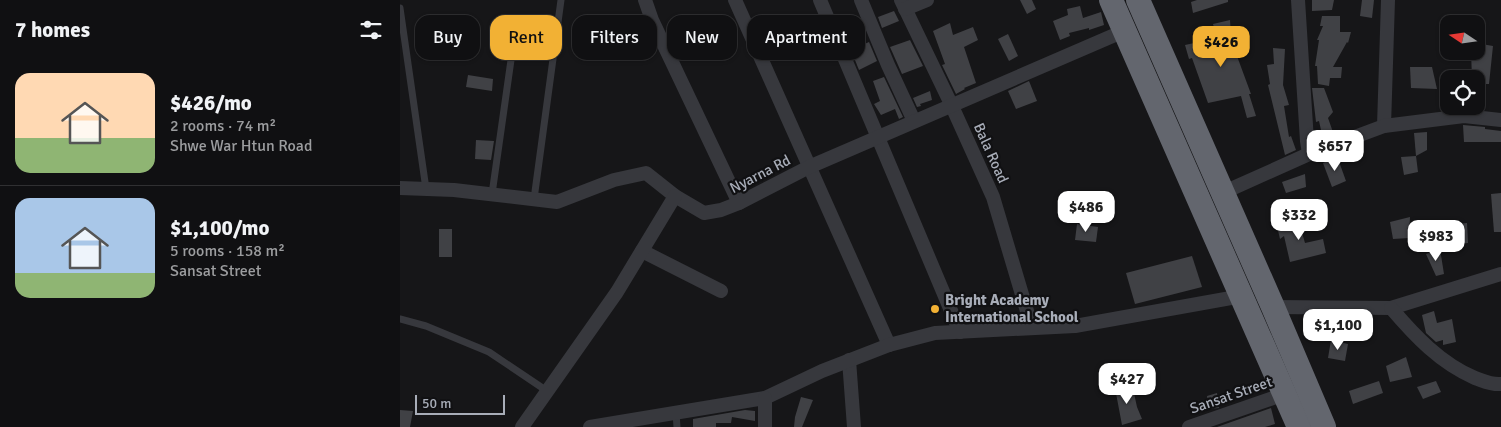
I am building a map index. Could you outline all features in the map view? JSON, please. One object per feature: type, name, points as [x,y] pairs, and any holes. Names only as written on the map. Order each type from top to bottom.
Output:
[{"type":"highway","points":[[1111,0],[1124,31],[1165,91],[1221,208],[1273,307],[1285,394],[1299,427]]},
{"type":"highway","points":[[1138,0],[1165,91]]},
{"type":"highway","points":[[1221,208],[1242,296],[1324,427]]},
{"type":"street","points":[[645,0],[652,20],[738,203]]},
{"type":"street","points":[[735,0],[888,345]]},
{"type":"street","points":[[820,0],[960,332]]},
{"type":"street","points":[[861,0],[914,121]]},
{"type":"street","points":[[903,5],[928,0]]},
{"type":"street","points":[[1298,0],[1306,141],[1309,154]]},
{"type":"street","points":[[1384,126],[1388,0]]},
{"type":"street","name":"Bala Road","points":[[903,5],[952,104],[993,197],[1032,328]]},
{"type":"street","name":"Nyarna Rd","points":[[400,188],[492,194],[557,202],[614,180],[646,173],[675,196],[704,213],[721,210],[809,167],[1124,31]]},
{"type":"street","points":[[1221,208],[1309,154],[1384,126],[1464,116],[1501,120]]},
{"type":"street","points":[[522,427],[617,292],[675,196]]},
{"type":"street","points":[[642,251],[721,290]]},
{"type":"street","points":[[1273,307],[1391,308],[1501,274]]},
{"type":"street","points":[[599,426],[765,398],[822,371],[888,345],[935,333],[1075,326],[1242,296]]},
{"type":"street","points":[[1391,308],[1434,353],[1459,371],[1492,385],[1501,384]]},
{"type":"street","points":[[849,360],[854,427]]},
{"type":"street","name":"Sansat Street","points":[[1189,427],[1216,423],[1285,394]]},
{"type":"street","points":[[765,398],[765,427]]},
{"type":"lane","points":[[534,199],[561,0]]},
{"type":"lane","points":[[400,8],[426,189]]},
{"type":"lane","points":[[492,194],[511,60]]},
{"type":"lane","points":[[400,319],[426,326],[489,352],[547,391]]},
{"type":"lane","points":[[676,412],[677,427]]},
{"type":"building","points":[[1020,0],[1032,0],[1036,9],[1027,14]]},
{"type":"building","points":[[1197,0],[1228,0],[1228,2],[1193,13],[1191,2]]},
{"type":"building","points":[[1312,0],[1334,0],[1332,10],[1312,11]]},
{"type":"building","points":[[1362,0],[1374,0],[1372,18],[1360,16]]},
{"type":"building","points":[[1080,6],[1083,18],[1101,12],[1104,25],[1089,30],[1089,28],[1069,33],[1070,36],[1060,40],[1053,21],[1068,15],[1067,9]]},
{"type":"building","points":[[894,11],[899,21],[882,28],[878,17]]},
{"type":"building","points":[[1322,16],[1340,16],[1340,32],[1351,32],[1348,43],[1333,67],[1342,67],[1341,78],[1330,78],[1329,86],[1318,84],[1317,66],[1315,66],[1319,40],[1317,40],[1323,26],[1320,26]]},
{"type":"building","points":[[1230,20],[1231,35],[1234,35],[1236,48],[1234,48],[1251,94],[1249,94],[1256,116],[1247,118],[1241,96],[1208,103],[1192,58],[1189,59],[1185,45],[1217,38],[1213,24]]},
{"type":"building","points":[[950,23],[953,35],[973,27],[978,40],[964,47],[976,83],[956,94],[942,65],[945,64],[933,31]]},
{"type":"building","points":[[1008,34],[1018,56],[1009,61],[998,39]]},
{"type":"building","points":[[910,40],[923,66],[902,74],[890,47]]},
{"type":"building","points":[[869,42],[877,61],[859,70],[855,60],[865,60],[865,44]]},
{"type":"building","points":[[1485,45],[1493,46],[1489,84],[1485,84],[1485,70],[1472,70],[1471,60],[1485,60]]},
{"type":"building","points":[[1273,48],[1285,49],[1283,85],[1289,105],[1284,106],[1289,137],[1291,136],[1296,150],[1285,155],[1268,85],[1270,84],[1267,65],[1274,64]]},
{"type":"building","points":[[1410,67],[1432,67],[1437,89],[1411,88]]},
{"type":"building","points":[[468,75],[493,79],[492,91],[466,87]]},
{"type":"building","points":[[884,77],[903,117],[899,119],[895,109],[881,115],[874,104],[880,101],[873,81]]},
{"type":"building","points":[[1029,81],[1037,101],[1016,109],[1008,91]]},
{"type":"building","points":[[1312,88],[1324,88],[1333,112],[1328,118],[1334,135],[1323,139],[1319,121],[1316,122]]},
{"type":"building","points":[[930,91],[932,100],[917,107],[913,98]]},
{"type":"building","points":[[1463,125],[1501,131],[1501,142],[1464,142]]},
{"type":"building","points":[[1427,132],[1427,150],[1416,156],[1414,133]]},
{"type":"building","points":[[476,140],[494,141],[491,160],[475,159]]},
{"type":"building","points":[[1337,156],[1346,181],[1332,187],[1323,163]]},
{"type":"building","points":[[1416,156],[1418,172],[1404,175],[1401,157]]},
{"type":"building","points":[[1305,174],[1306,187],[1286,193],[1282,182]]},
{"type":"building","points":[[1501,193],[1501,232],[1494,232],[1491,194]]},
{"type":"building","points":[[1410,217],[1409,238],[1393,239],[1390,222]]},
{"type":"building","points":[[1298,219],[1305,243],[1323,239],[1326,253],[1290,262],[1284,236],[1280,239],[1276,222]]},
{"type":"building","points":[[1467,223],[1468,243],[1449,245],[1448,225]]},
{"type":"building","points":[[1077,224],[1098,227],[1096,242],[1075,240]]},
{"type":"building","points":[[439,229],[452,229],[452,257],[439,257]]},
{"type":"building","points":[[1440,249],[1444,274],[1436,276],[1426,254]]},
{"type":"building","points":[[1192,256],[1202,287],[1135,304],[1126,273]]},
{"type":"building","points":[[1434,311],[1437,323],[1452,319],[1456,342],[1443,345],[1443,340],[1436,342],[1426,333],[1422,315]]},
{"type":"building","points":[[1331,340],[1348,344],[1345,361],[1328,358]]},
{"type":"building","points":[[1406,357],[1412,377],[1390,382],[1386,366]]},
{"type":"building","points":[[1379,381],[1383,393],[1353,404],[1349,391]]},
{"type":"building","points":[[1436,381],[1441,392],[1423,399],[1417,387]]},
{"type":"building","points":[[1132,384],[1137,407],[1142,419],[1122,425],[1115,388]]},
{"type":"building","points":[[1217,393],[1219,408],[1209,409],[1207,396]]},
{"type":"building","points":[[801,397],[813,400],[802,427],[794,427],[795,417]]},
{"type":"building","points":[[1271,408],[1275,424],[1265,427],[1217,427]]},
{"type":"building","points":[[400,410],[413,411],[410,427],[400,427]]},
{"type":"building","points":[[745,410],[755,411],[755,421],[732,417],[731,423],[716,423],[716,427],[693,427],[693,419]]},
{"type":"place","name":"Bright Academy International School","points":[[935,309]]}]
